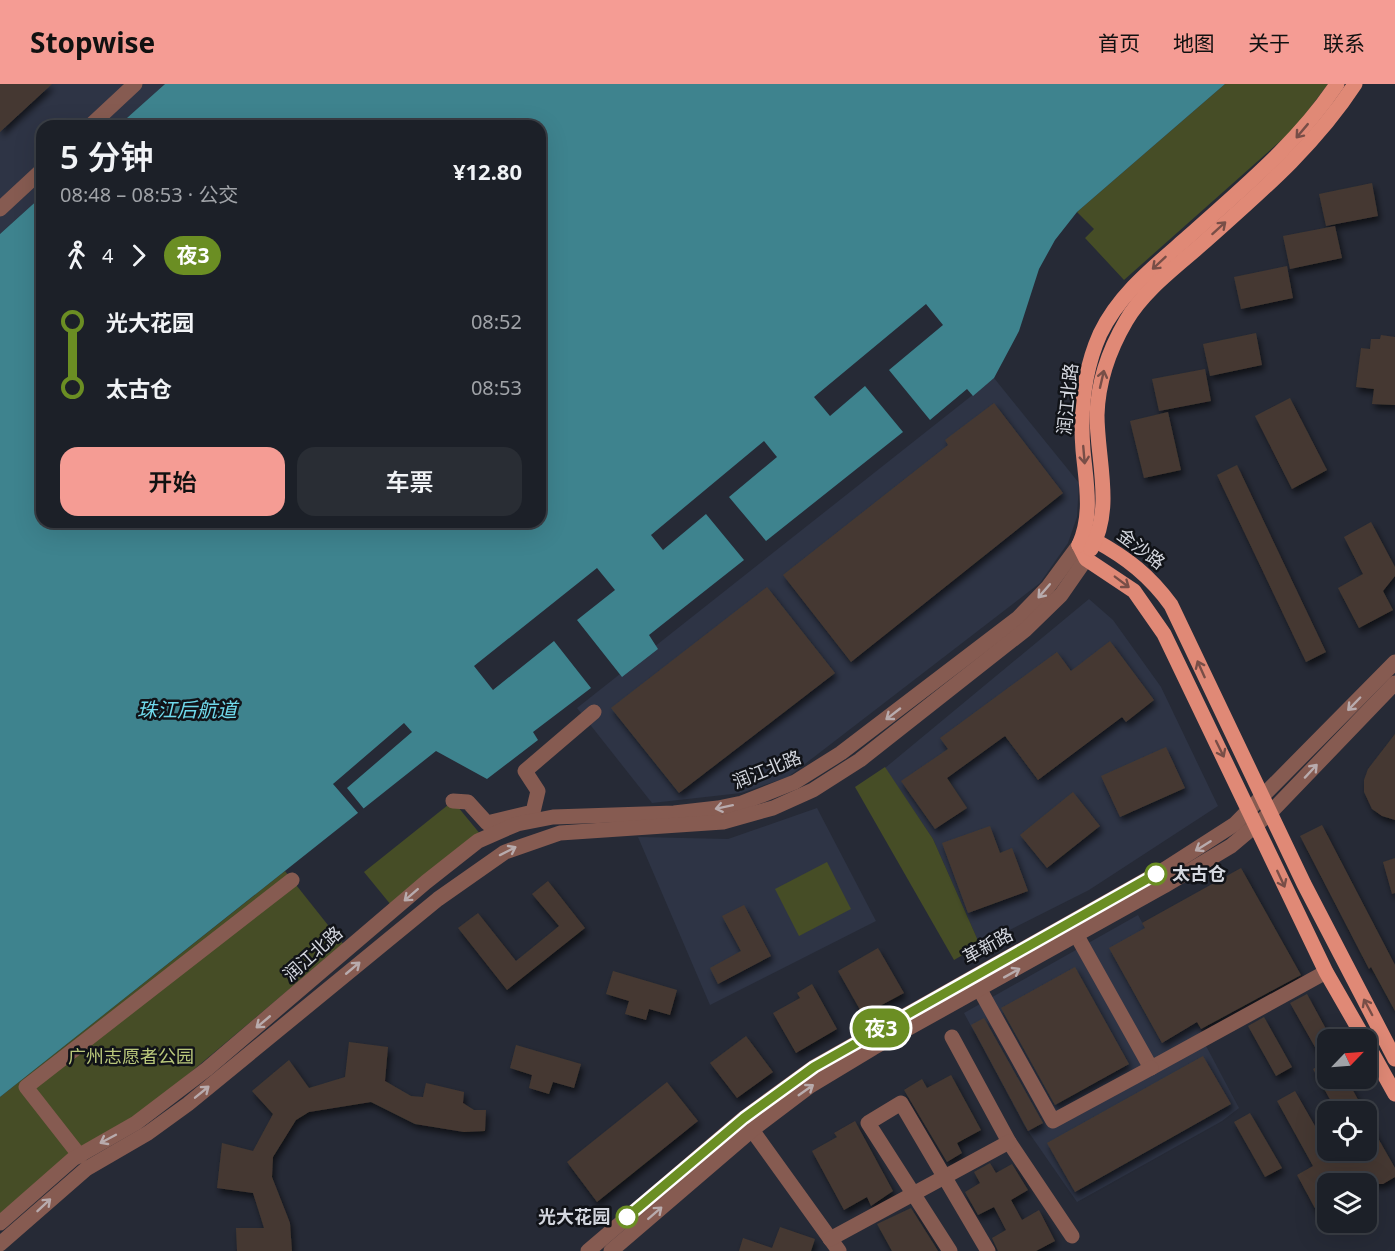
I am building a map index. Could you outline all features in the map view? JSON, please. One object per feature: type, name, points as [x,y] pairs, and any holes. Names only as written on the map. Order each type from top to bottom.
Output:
[{"type":"main road","name":"润江北路","points":[[1083,552],[1088,516],[1082,421],[1084,394],[1092,355],[1107,321],[1145,275],[1297,137],[1337,84]]},
{"type":"main road","name":"润江北路","points":[[1096,541],[1103,507],[1098,434],[1099,397],[1110,352],[1127,319],[1155,286],[1304,151],[1355,84]]},
{"type":"main road","name":"金沙路","points":[[1359,1029],[1326,972],[1164,634],[1134,591],[1083,552],[1096,541],[1124,556],[1144,573],[1171,605],[1322,919],[1395,1059]]},
{"type":"main road","name":"金沙路","points":[[1377,1061],[1395,1094]]},
{"type":"street","points":[[96,120],[135,84]]},
{"type":"street","points":[[0,209],[36,176]]},
{"type":"street","name":"润江北路","points":[[0,1223],[58,1171],[166,1102],[286,1003],[452,860],[478,841],[511,826],[553,817],[674,813],[718,808],[742,802],[795,782],[841,753],[1018,618],[1083,552]]},
{"type":"street","name":"润江北路","points":[[0,1244],[71,1180],[100,1160],[148,1133],[180,1110],[431,905],[490,861],[520,846],[560,833],[714,824],[752,815],[794,800],[860,760],[1025,630],[1060,595],[1083,552]]},
{"type":"street","name":"革新路","points":[[588,1251],[748,1124],[838,1069],[1218,855],[1253,818],[1263,798],[1395,662]]},
{"type":"street","name":"革新路","points":[[610,1251],[748,1124],[814,1067],[1218,837],[1253,818],[1270,813],[1395,683]]},
{"type":"street","points":[[453,801],[468,802],[487,822],[533,812],[538,790],[525,771],[594,712]]},
{"type":"street","points":[[80,1156],[26,1087],[292,880]]},
{"type":"street","points":[[1077,936],[1151,1068]]},
{"type":"street","points":[[980,990],[1053,1121],[1326,972]]},
{"type":"street","points":[[952,1037],[1009,1142],[1072,1236]]},
{"type":"street","points":[[950,1251],[868,1123],[901,1103],[988,1251]]},
{"type":"street","points":[[748,1124],[834,1245],[912,1194],[1009,1142]]},
{"type":"shaded area","points":[[0,84],[165,84],[125,120],[36,120],[36,201],[0,234]]},
{"type":"shaded area","points":[[994,378],[1079,483],[1077,517],[1068,543],[1040,583],[788,777],[741,793],[652,803],[577,708]]},
{"type":"shaded area","points":[[1089,599],[1113,620],[1161,687],[1218,806],[1089,890],[980,945],[933,839],[885,768]]},
{"type":"shaded area","points":[[817,808],[876,921],[710,1005],[638,837],[728,839]]},
{"type":"shaded area","points":[[1138,915],[1205,1037],[1205,1044],[1239,1108],[1222,1121],[1077,1202],[1025,1127],[964,1013]]},
{"type":"green space","points":[[1225,84],[1328,84],[1295,128],[1124,280],[1085,238],[1094,229],[1077,212]]},
{"type":"green space","points":[[885,767],[933,839],[980,945],[954,960],[855,787]]},
{"type":"green space","points":[[453,801],[481,835],[391,905],[364,872]]},
{"type":"green space","points":[[827,862],[851,909],[799,936],[775,889]]},
{"type":"green space","name":"广州志愿者公园","points":[[285,871],[343,944],[154,1103],[0,1216],[0,1097]]},
{"type":"water","name":"珠江后航道","points":[[165,84],[1225,84],[1077,212],[1055,240],[1039,269],[1019,331],[994,378],[973,396],[967,389],[930,420],[889,370],[943,325],[926,304],[814,397],[830,416],[865,386],[903,432],[766,541],[729,497],[777,457],[764,441],[651,535],[663,550],[706,514],[744,560],[649,635],[658,649],[622,677],[577,620],[615,590],[597,568],[474,666],[493,690],[554,641],[591,688],[533,732],[538,740],[487,779],[436,751],[0,1097],[0,234],[36,201],[36,528],[546,528],[546,120],[125,120]]},
{"type":"pier","points":[[404,723],[412,732],[347,788],[364,809],[359,814],[333,784]]},
{"type":"building","points":[[0,84],[52,84],[0,132]]},
{"type":"building","points":[[1372,183],[1378,216],[1326,226],[1319,194]]},
{"type":"building","points":[[1335,226],[1342,258],[1290,269],[1283,236]]},
{"type":"building","points":[[1287,266],[1293,298],[1241,309],[1234,277]]},
{"type":"building","points":[[1256,333],[1262,365],[1210,376],[1203,344]]},
{"type":"building","points":[[1381,335],[1395,337],[1395,405],[1372,404],[1374,389],[1356,387],[1361,348],[1370,349],[1371,339],[1380,339]]},
{"type":"building","points":[[1205,369],[1211,401],[1159,411],[1152,379]]},
{"type":"building","points":[[1290,398],[1327,470],[1292,489],[1255,416]]},
{"type":"building","points":[[994,403],[1063,493],[851,662],[783,575],[948,445],[945,440]]},
{"type":"building","points":[[1168,412],[1181,470],[1144,478],[1130,421]]},
{"type":"building","points":[[1237,465],[1326,652],[1306,662],[1217,475]]},
{"type":"building","points":[[1371,522],[1395,567],[1395,576],[1383,591],[1393,610],[1359,628],[1338,588],[1363,574],[1344,537]]},
{"type":"building","points":[[767,587],[835,673],[679,793],[611,708]]},
{"type":"building","points":[[1110,641],[1154,700],[1126,722],[1122,717],[1038,780],[1005,736],[947,778],[967,808],[935,829],[901,781],[948,749],[940,738],[1057,652],[1071,671]]},
{"type":"building","points":[[1395,734],[1395,820],[1382,816],[1372,809],[1364,792],[1364,780],[1368,769]]},
{"type":"building","points":[[1166,747],[1185,788],[1120,817],[1101,776]]},
{"type":"building","points":[[1073,792],[1100,826],[1047,868],[1020,835]]},
{"type":"building","points":[[1322,825],[1395,965],[1395,1011],[1371,967],[1369,969],[1300,836]]},
{"type":"building","points":[[990,826],[1000,853],[1012,848],[1028,891],[968,913],[942,843]]},
{"type":"building","points":[[1395,858],[1395,893],[1392,894],[1383,862]]},
{"type":"building","points":[[1241,868],[1301,975],[1201,1029],[1197,1022],[1162,1043],[1109,948],[1145,928],[1142,923]]},
{"type":"building","points":[[548,881],[585,928],[507,990],[458,928],[478,913],[516,961],[559,926],[532,894]]},
{"type":"building","points":[[744,905],[771,956],[718,984],[710,968],[741,951],[722,916]]},
{"type":"building","points":[[878,948],[904,993],[863,1015],[838,971]]},
{"type":"building","points":[[1075,967],[1129,1064],[1055,1105],[1001,1008]]},
{"type":"building","points":[[613,971],[677,990],[670,1015],[649,1009],[646,1020],[625,1014],[629,1001],[606,994]]},
{"type":"building","points":[[812,984],[837,1029],[796,1053],[773,1013],[800,998],[797,993]]},
{"type":"building","points":[[1307,994],[1326,1029],[1317,1029],[1317,1051],[1290,1003]]},
{"type":"building","points":[[1264,1017],[1292,1067],[1276,1076],[1248,1026]]},
{"type":"building","points":[[984,1018],[1043,1123],[1028,1131],[971,1025]]},
{"type":"building","points":[[746,1036],[773,1072],[737,1098],[710,1063]]},
{"type":"building","points":[[349,1042],[388,1047],[385,1081],[411,1096],[423,1097],[426,1083],[464,1092],[463,1103],[474,1110],[486,1110],[485,1131],[464,1132],[415,1124],[371,1102],[309,1112],[296,1120],[273,1157],[272,1177],[290,1223],[292,1251],[237,1251],[236,1228],[264,1228],[253,1193],[217,1188],[222,1143],[253,1151],[273,1114],[252,1091],[289,1060],[309,1088],[345,1077]]},
{"type":"building","points":[[516,1045],[581,1064],[574,1088],[553,1082],[549,1094],[529,1088],[532,1075],[510,1068]]},
{"type":"building","points":[[1203,1056],[1231,1104],[1075,1192],[1047,1143]]},
{"type":"building","points":[[951,1075],[981,1130],[957,1143],[962,1153],[947,1162],[904,1090],[922,1079],[927,1088]]},
{"type":"building","points":[[667,1082],[698,1121],[597,1202],[567,1162]]},
{"type":"building","points":[[1324,1089],[1352,1089],[1359,1101],[1331,1101]]},
{"type":"building","points":[[1295,1091],[1317,1130],[1317,1161],[1377,1161],[1377,1136],[1395,1168],[1395,1177],[1383,1184],[1377,1184],[1377,1173],[1317,1173],[1317,1212],[1297,1175],[1313,1166],[1277,1101]]},
{"type":"building","points":[[1250,1113],[1282,1168],[1265,1177],[1234,1122]]},
{"type":"building","points":[[855,1121],[893,1191],[871,1206],[867,1197],[844,1210],[812,1151],[837,1137],[834,1133]]},
{"type":"building","points":[[990,1163],[996,1173],[1012,1164],[1028,1190],[1011,1200],[1022,1220],[1039,1210],[1055,1241],[1036,1251],[998,1251],[992,1238],[1006,1230],[994,1207],[978,1215],[965,1192],[980,1183],[974,1172]]},
{"type":"building","points":[[911,1208],[938,1251],[892,1251],[877,1224]]},
{"type":"building","points":[[780,1227],[815,1239],[811,1251],[739,1251],[743,1238],[772,1248]]},
{"type":"bus line","name":"夜3","points":[[627,1217],[744,1118],[814,1067],[1156,874]]},
{"type":"place","name":"太古仓","points":[[1156,874]]},
{"type":"place","name":"光大花园","points":[[627,1217]]}]
